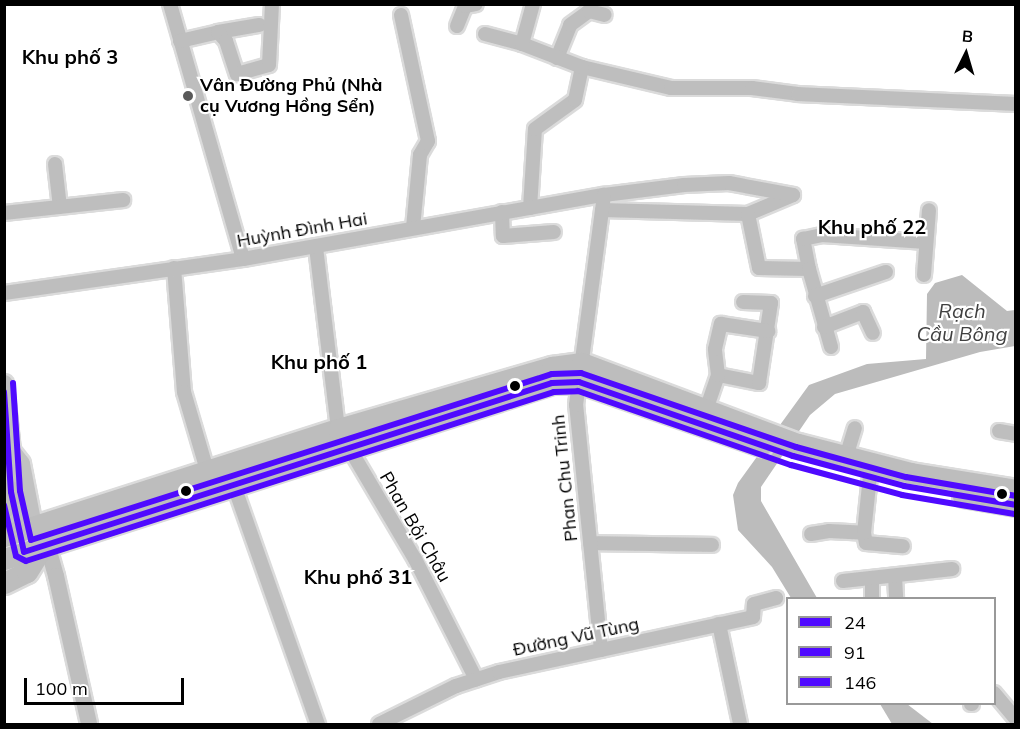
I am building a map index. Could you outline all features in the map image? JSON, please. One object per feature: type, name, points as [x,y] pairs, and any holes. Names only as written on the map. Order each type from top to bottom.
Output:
[{"type":"main road","points":[[18,531],[338,429],[552,367],[580,372],[706,410],[757,436]]},
{"type":"main road","points":[[24,552],[552,383],[580,372],[870,476],[1016,505]]},
{"type":"main road","points":[[4,384],[12,451],[8,466],[8,499],[24,552],[27,572],[4,583]]},
{"type":"main road","points":[[796,450],[846,456],[911,473],[1016,490]]},
{"type":"main road","points":[[12,451],[21,464],[18,531]]},
{"type":"street","points":[[170,4],[243,259]]},
{"type":"street","points":[[218,32],[226,41],[237,74],[269,65],[272,4]]},
{"type":"street","points":[[457,26],[465,6],[476,4]]},
{"type":"street","points":[[522,44],[533,4]]},
{"type":"street","points":[[557,58],[570,25],[589,11],[605,15]]},
{"type":"street","points":[[401,15],[428,141],[420,155],[413,228]]},
{"type":"street","points":[[180,41],[259,25]]},
{"type":"street","points":[[485,34],[522,44],[582,67],[671,88],[752,88],[798,94],[1016,104]]},
{"type":"street","points":[[530,208],[535,129],[575,99],[582,67]]},
{"type":"street","points":[[55,164],[60,207]]},
{"type":"street","name":"Huỳnh Đình Hai","points":[[4,293],[243,259],[604,195],[711,183],[793,195],[748,214]]},
{"type":"street","name":"Phan Chu Trinh","points":[[601,650],[576,405],[604,195]]},
{"type":"street","points":[[4,213],[123,200]]},
{"type":"street","points":[[602,210],[748,214],[759,268],[809,269]]},
{"type":"street","points":[[924,275],[929,210]]},
{"type":"street","points":[[502,213],[503,236],[554,232]]},
{"type":"street","points":[[831,347],[815,296],[803,239],[864,235],[927,242]]},
{"type":"street","name":"Phan Bội Châu","points":[[316,247],[338,429],[415,560],[476,680]]},
{"type":"street","points":[[174,268],[184,392],[207,470]]},
{"type":"street","points":[[815,296],[886,272]]},
{"type":"street","points":[[718,375],[759,383],[771,303],[743,302]]},
{"type":"street","points":[[824,327],[863,312],[873,333]]},
{"type":"street","points":[[706,410],[718,375],[716,349],[721,324],[768,331]]},
{"type":"street","points":[[846,456],[855,428]]},
{"type":"street","points":[[999,431],[1016,434]]},
{"type":"street","points":[[870,476],[864,533],[866,543],[903,546]]},
{"type":"street","points":[[234,483],[318,724]]},
{"type":"street","points":[[811,534],[829,531],[864,533]]},
{"type":"street","points":[[590,543],[712,545]]},
{"type":"street","points":[[24,552],[50,555],[89,724]]},
{"type":"street","points":[[843,581],[952,569]]},
{"type":"street","points":[[895,576],[896,597]]},
{"type":"street","points":[[872,578],[872,597]]},
{"type":"street","name":"Đường Vũ Tùng","points":[[379,724],[476,680],[753,617],[754,604],[776,598]]},
{"type":"street","points":[[719,624],[740,724]]},
{"type":"street","points":[[996,695],[1016,719]]},
{"type":"water","name":"Rạch Cầu Bông","points":[[962,275],[1007,311],[1015,310],[1015,346],[980,352],[835,394],[810,415],[761,487],[761,501],[816,597],[790,597],[772,567],[738,530],[733,495],[738,483],[809,385],[867,364],[926,359],[927,294],[935,283]]},
{"type":"water","points":[[881,705],[908,705],[933,724],[892,724]]},
{"type":"transit line","name":"146","points":[[13,383],[20,491],[31,540],[552,374],[581,373],[796,447],[906,477],[1016,496]]},
{"type":"transit line","name":"24","points":[[4,392],[11,492],[24,552],[552,383],[579,382],[793,456],[904,486],[1016,505]]},
{"type":"transit line","name":"91","points":[[4,505],[16,556],[26,561],[554,392],[578,391],[791,465],[902,495],[1014,514]]},
{"type":"place","name":"Vân Đường Phủ (Nhà cụ Vương Hồng Sển)","points":[[188,96]]},
{"type":"district","name":"Khu phố 3","points":[[70,56]]},
{"type":"district","name":"Khu phố 22","points":[[872,226]]},
{"type":"district","name":"Khu phố 1","points":[[319,361]]},
{"type":"district","name":"Khu phố 31","points":[[358,576]]}]
